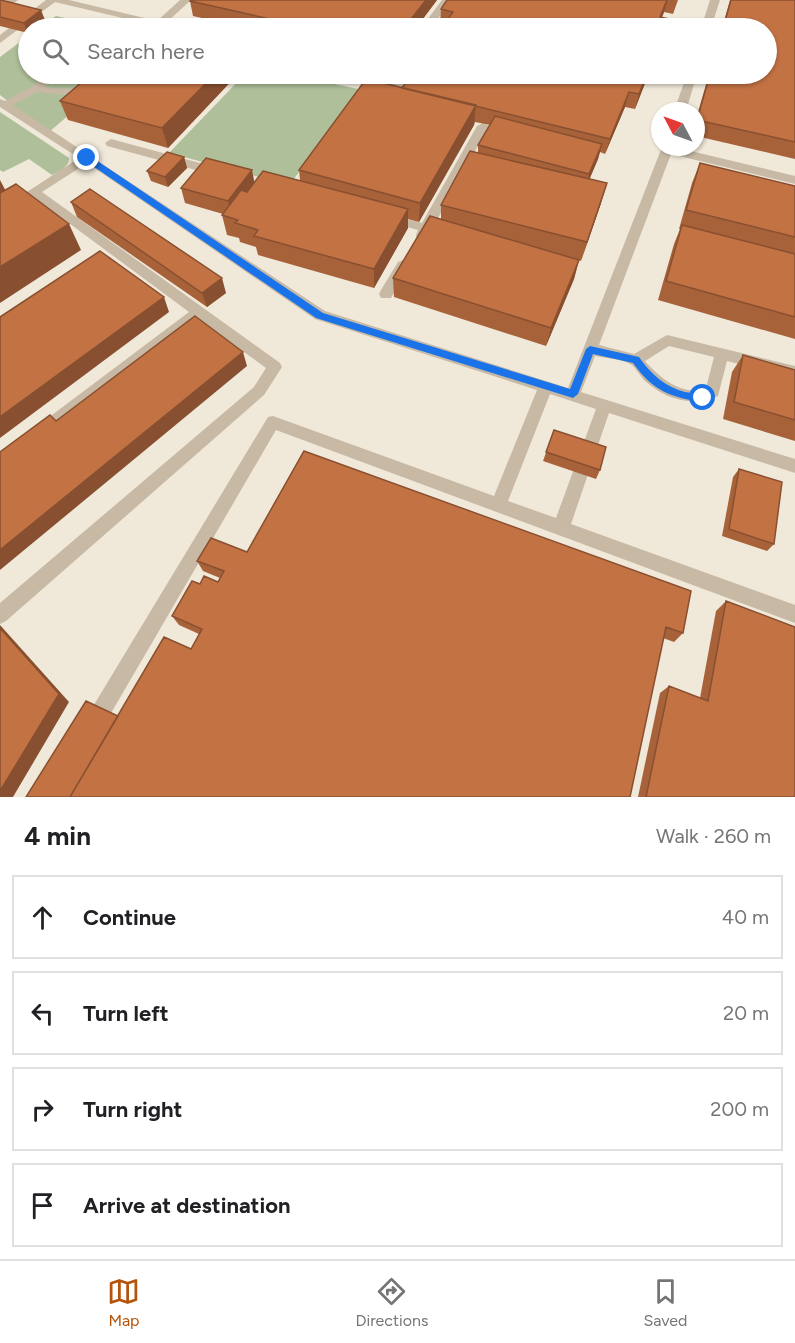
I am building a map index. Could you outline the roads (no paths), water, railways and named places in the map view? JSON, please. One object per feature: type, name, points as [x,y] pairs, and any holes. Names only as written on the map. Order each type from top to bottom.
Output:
[{"type":"street","points":[[0,10],[13,0]]},
{"type":"street","points":[[30,18],[55,0],[133,18]]},
{"type":"street","points":[[166,18],[186,0]]},
{"type":"street","points":[[434,18],[447,0]]},
{"type":"street","points":[[709,18],[715,0]]},
{"type":"street","points":[[0,40],[18,27]]},
{"type":"street","points":[[2,104],[42,84]]},
{"type":"street","points":[[35,89],[63,94],[95,84]]},
{"type":"street","points":[[404,84],[410,87]]},
{"type":"street","points":[[683,102],[689,84]]},
{"type":"street","points":[[2,104],[87,158],[320,315],[795,466]]},
{"type":"street","points":[[386,294],[483,126]]},
{"type":"street","points":[[111,143],[234,177]]},
{"type":"street","points":[[573,394],[665,156]]},
{"type":"street","points":[[700,156],[795,180]]},
{"type":"street","points":[[0,615],[259,391],[275,367],[199,312],[107,252],[29,195],[87,158]]},
{"type":"street","points":[[380,216],[425,228]]},
{"type":"street","points":[[28,441],[199,312]]},
{"type":"street","points":[[636,360],[667,340],[795,372]]},
{"type":"street","points":[[590,349],[636,360],[647,376],[663,387],[684,396],[703,398],[713,393],[722,352]]},
{"type":"street","points":[[498,505],[546,386]]},
{"type":"street","points":[[561,528],[605,404]]},
{"type":"street","points":[[87,736],[273,422],[795,614]]}]
